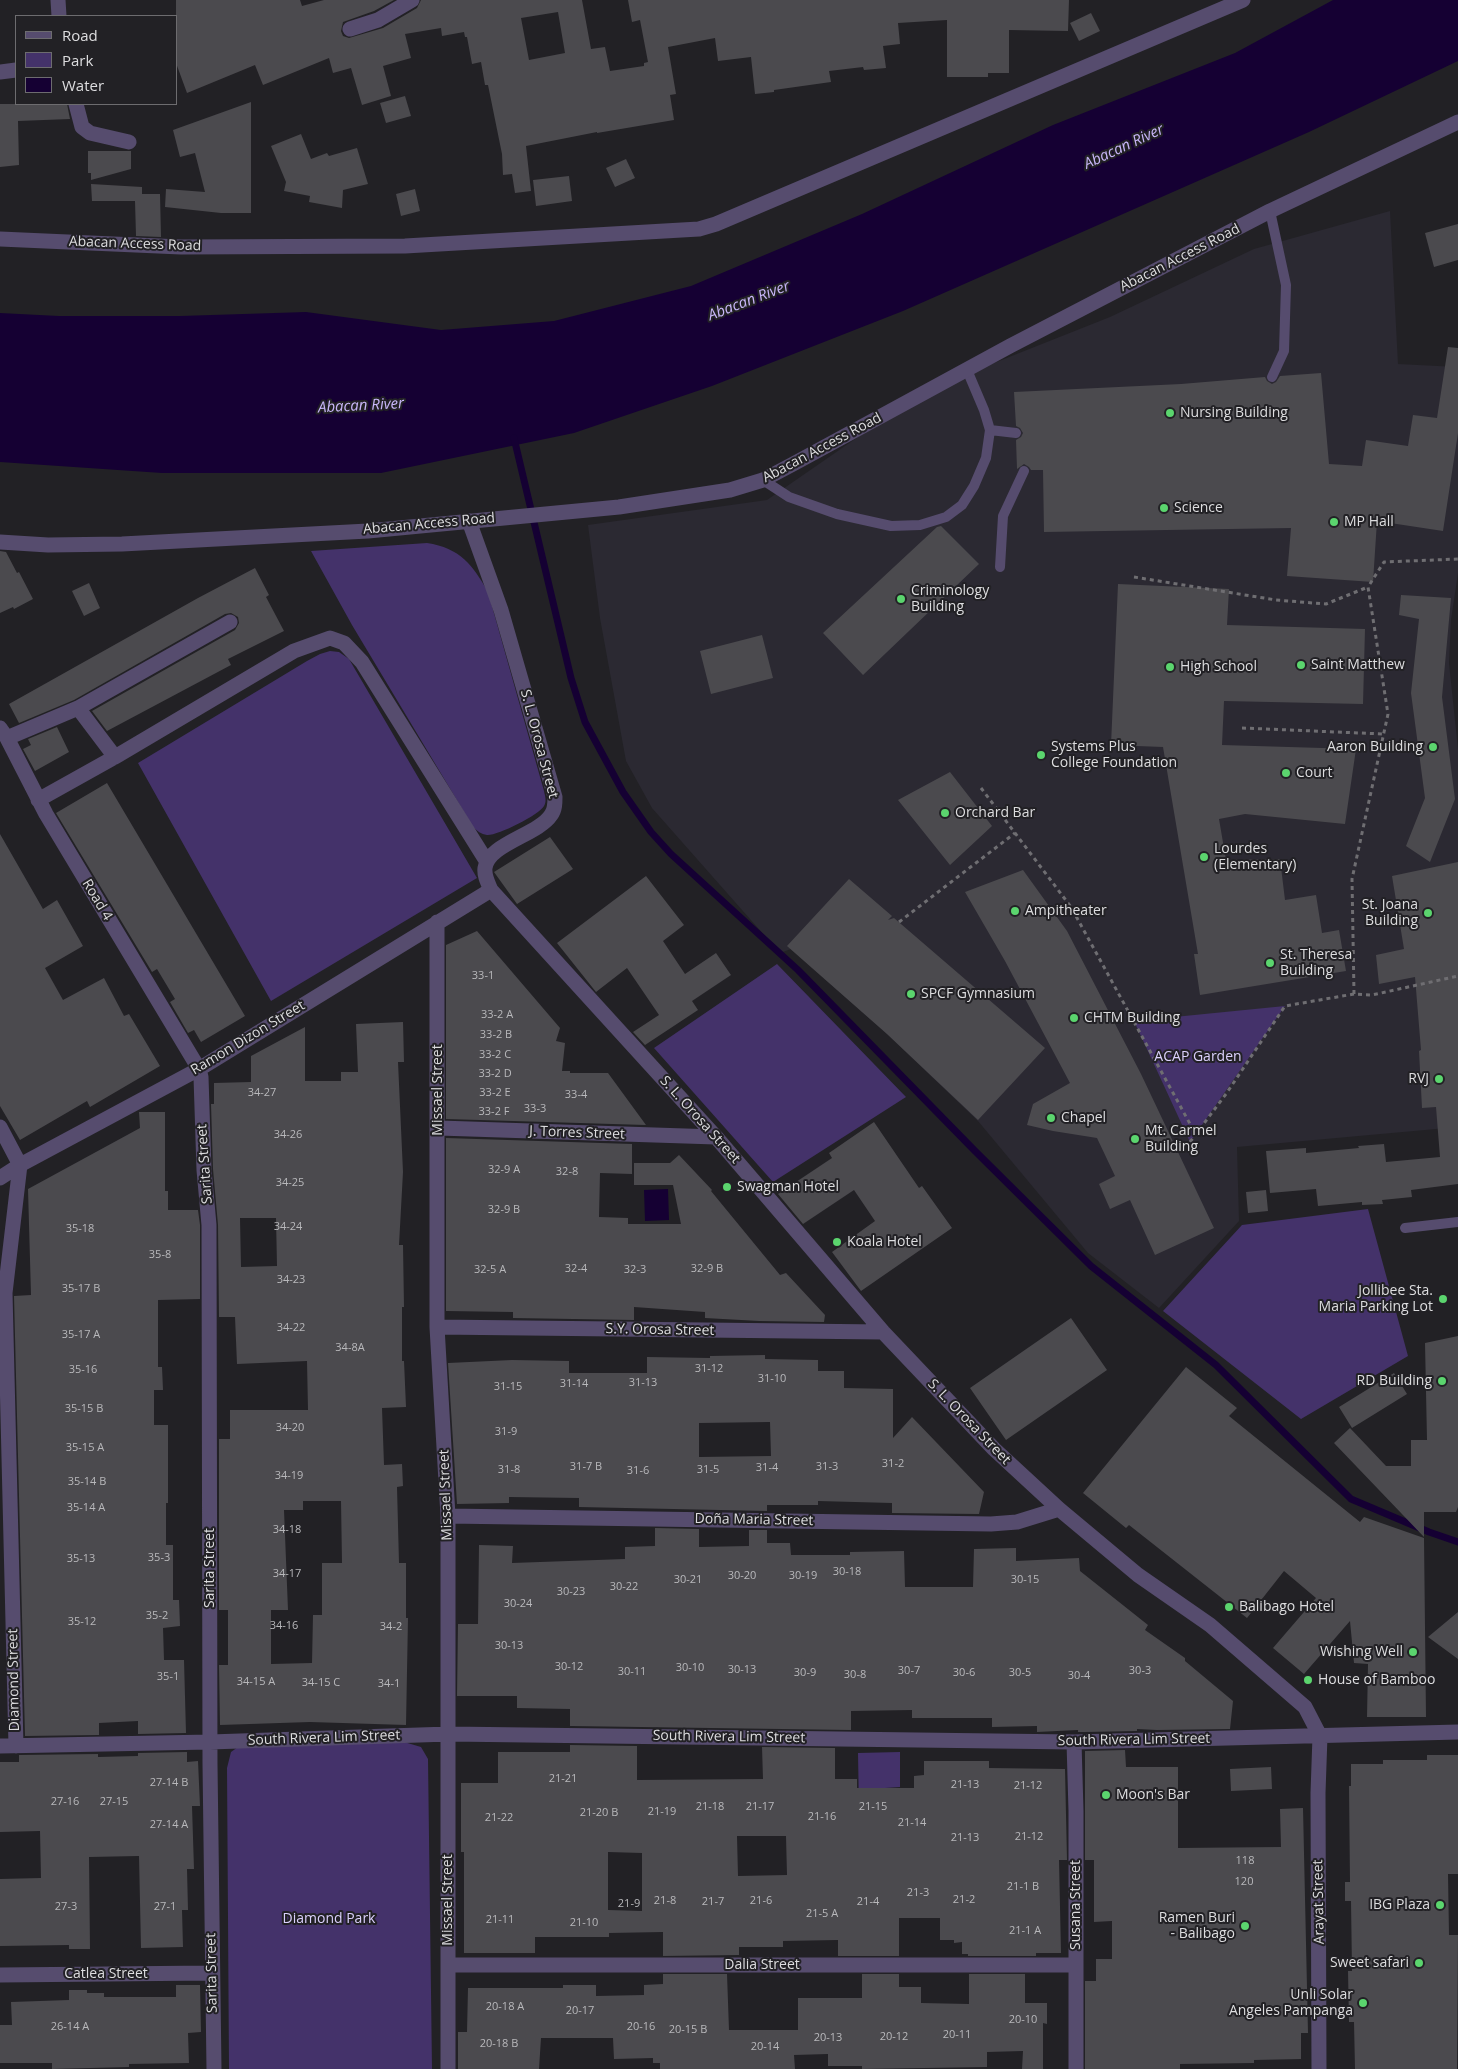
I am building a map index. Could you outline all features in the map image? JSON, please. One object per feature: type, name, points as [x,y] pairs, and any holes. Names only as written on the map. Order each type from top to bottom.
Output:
[{"type":"street","points":[[58,0],[59,15]]},
{"type":"street","points":[[350,29],[378,20],[412,0]]},
{"type":"street","name":"Abacan Access Road","points":[[0,239],[181,247],[405,246],[699,229],[716,224],[1243,0]]},
{"type":"street","points":[[0,72],[15,70]]},
{"type":"street","points":[[76,105],[82,127],[90,133],[129,142]]},
{"type":"street","name":"Abacan Access Road","points":[[0,542],[48,545],[122,544],[368,531],[619,507],[691,498],[730,490],[763,480],[967,370],[1270,211],[1458,122]]},
{"type":"street","name":"S. L. Orosa Street","points":[[469,521],[501,610],[555,796],[551,816],[544,823],[494,853],[487,862],[484,869],[485,877],[491,890],[716,1137],[883,1332],[994,1449],[1058,1509],[1138,1575],[1210,1625],[1290,1693],[1305,1707],[1320,1736]]},
{"type":"street","points":[[4,733],[78,708],[230,622]]},
{"type":"street","points":[[38,800],[115,757],[294,651],[330,638],[344,643],[362,662],[487,862]]},
{"type":"street","points":[[78,708],[115,757]]},
{"type":"street","name":"Road 4","points":[[4,733],[38,800],[199,1069]]},
{"type":"street","name":"Ramon Dizon Street","points":[[0,1178],[20,1165],[199,1069],[491,890]]},
{"type":"street","name":"Missael Street","points":[[437,922],[437,1327],[448,1516],[448,2069]]},
{"type":"street","name":"Sarita Street","points":[[199,1069],[202,1084],[203,1151],[209,1225],[210,1742],[214,2069]]},
{"type":"street","points":[[0,1127],[20,1165]]},
{"type":"street","name":"J. Torres Street","points":[[438,1128],[716,1137]]},
{"type":"street","name":"Diamond Street","points":[[16,1746],[5,1293],[20,1165]]},
{"type":"street","name":"S.Y. Orosa Street","points":[[437,1327],[883,1332]]},
{"type":"street","name":"Doña Maria Street","points":[[448,1516],[991,1524],[1017,1522],[1058,1509]]},
{"type":"street","name":"South Rivera Lim Street","points":[[0,1746],[210,1742],[449,1734],[1074,1742],[1458,1732]]},
{"type":"street","name":"Arayat Street","points":[[1319,2069],[1318,1793],[1320,1736]]},
{"type":"street","name":"Susana Street","points":[[1074,1742],[1076,2069]]},
{"type":"street","name":"Dalia Street","points":[[448,1965],[1076,1965]]},
{"type":"street","name":"Catlea Street","points":[[0,1975],[212,1973]]},
{"type":"lane","points":[[1270,211],[1286,285],[1284,351],[1272,377]]},
{"type":"lane","points":[[763,480],[788,497],[837,514],[891,526],[920,525],[946,517],[962,505],[974,486],[986,458],[990,430],[984,410],[967,370]]},
{"type":"lane","points":[[990,430],[1016,433]]},
{"type":"lane","points":[[1000,568],[1003,516],[1024,471]]},
{"type":"lane","points":[[1405,1228],[1458,1222]]},
{"type":"path","points":[[1134,577],[1276,600],[1326,604],[1368,587],[1384,562],[1458,559]]},
{"type":"path","points":[[1354,994],[1352,879],[1388,714],[1368,587]]},
{"type":"path","points":[[1242,728],[1384,734]]},
{"type":"path","points":[[981,788],[1071,907],[1195,1133]]},
{"type":"path","points":[[899,922],[1015,832]]},
{"type":"path","points":[[1190,1142],[1226,1094],[1285,1006],[1354,994],[1372,995],[1458,976]]},
{"type":"shaded area","name":"Systems Plus College Foundation","points":[[1390,211],[1398,364],[1458,367],[1458,573],[1451,620],[1449,663],[1458,749],[1458,1127],[1237,1147],[1239,1221],[1159,1308],[1088,1253],[978,1121],[887,1034],[791,949],[780,953],[652,808],[626,761],[600,618],[588,525],[767,500],[926,390],[1110,317],[1254,249]]},
{"type":"green space","points":[[427,543],[448,549],[464,559],[477,574],[488,592],[545,795],[545,804],[541,810],[517,824],[492,834],[483,834],[473,827],[352,625],[311,551]]},
{"type":"green space","points":[[330,651],[339,652],[349,659],[477,878],[271,1001],[138,763],[307,661]]},
{"type":"green space","points":[[777,964],[906,1097],[773,1182],[654,1048]]},
{"type":"green space","name":"ACAP Garden","points":[[1285,1006],[1190,1142],[1134,1021]]},
{"type":"green space","points":[[1368,1209],[1408,1356],[1301,1419],[1163,1311],[1242,1225]]},
{"type":"green space","name":"Diamond Park","points":[[404,1742],[421,1747],[428,1759],[432,2069],[229,2069],[227,1768],[231,1752],[238,1747]]},
{"type":"green space","points":[[900,1752],[900,1787],[885,1788],[886,1866],[860,1866],[858,1753]]},
{"type":"water","name":"Abacan River","points":[[1333,0],[1458,0],[1458,61],[1309,132],[903,311],[712,386],[574,433],[381,473],[162,473],[0,462],[0,313],[59,316],[180,316],[306,312],[441,330],[554,321],[691,286],[862,214],[1053,125],[1235,53]]},
{"type":"water","points":[[668,1189],[669,1220],[645,1221],[644,1190]]},
{"type":"building","points":[[176,0],[300,0],[302,6],[324,0],[394,0],[374,11],[343,22],[341,31],[343,36],[349,38],[383,28],[417,8],[421,0],[582,0],[591,49],[605,47],[610,71],[644,66],[644,63],[648,62],[640,20],[632,22],[628,0],[1069,0],[1068,31],[1009,30],[1009,73],[988,73],[988,77],[947,77],[947,20],[898,23],[900,44],[883,46],[886,68],[864,70],[863,67],[829,71],[831,82],[755,94],[751,57],[718,61],[715,38],[668,47],[676,94],[670,95],[674,120],[597,132],[526,146],[531,191],[515,193],[512,174],[503,175],[502,154],[488,85],[485,85],[481,62],[472,64],[467,37],[465,37],[464,32],[442,36],[441,28],[405,34],[411,58],[383,66],[391,96],[362,105],[351,68],[333,73],[329,58],[263,85],[255,65],[187,93],[178,68],[178,15],[176,15]],"holes":[[[558,12],[565,53],[529,60],[521,18]]]},
{"type":"building","points":[[1091,13],[1100,31],[1079,41],[1070,23]]},
{"type":"building","points":[[405,96],[411,116],[386,123],[380,103]]},
{"type":"building","points":[[251,102],[251,213],[221,213],[165,207],[166,189],[205,192],[195,153],[180,157],[173,130]]},
{"type":"building","points":[[0,104],[67,105],[70,119],[18,121],[19,165],[0,167]]},
{"type":"building","points":[[301,134],[311,159],[327,153],[329,156],[357,148],[368,184],[343,190],[342,208],[309,202],[310,196],[284,191],[286,182],[271,146]]},
{"type":"building","points":[[88,151],[131,151],[131,169],[91,180],[91,173],[88,173]]},
{"type":"building","points":[[626,159],[635,178],[615,187],[606,168]]},
{"type":"building","points":[[569,176],[572,201],[536,206],[533,180]]},
{"type":"building","points":[[91,184],[142,187],[142,194],[160,194],[161,237],[136,236],[135,201],[92,201]]},
{"type":"building","points":[[415,189],[420,211],[401,216],[396,194]]},
{"type":"building","points":[[1458,224],[1458,260],[1434,267],[1425,233]]},
{"type":"building","points":[[1448,347],[1458,348],[1458,433],[1443,531],[1377,521],[1373,582],[1287,576],[1291,528],[1044,532],[1043,470],[1031,470],[1024,464],[1017,469],[1016,440],[1023,433],[1016,426],[1014,392],[1181,384],[1265,377],[1272,384],[1280,376],[1321,373],[1329,464],[1362,466],[1366,440],[1408,446],[1413,415],[1437,418]]},
{"type":"building","name":"Criminology Building","points":[[941,526],[979,564],[863,675],[823,633],[937,527]]},
{"type":"building","points":[[0,551],[6,552],[33,599],[14,609],[13,607],[0,613]]},
{"type":"building","points":[[255,568],[269,595],[266,597],[284,631],[228,659],[231,665],[107,731],[92,711],[235,630],[239,623],[238,617],[231,613],[225,614],[74,700],[19,723],[9,704]]},
{"type":"building","points":[[89,583],[100,608],[84,616],[72,591]]},
{"type":"building","points":[[1118,584],[1229,589],[1227,625],[1365,629],[1363,704],[1224,701],[1222,745],[1356,749],[1345,824],[1245,814],[1219,819],[1226,860],[1280,859],[1285,900],[1316,895],[1322,933],[1339,930],[1346,971],[1200,995],[1194,954],[1198,954],[1163,747],[1111,745]]},
{"type":"building","name":"Aaron Building","points":[[1401,595],[1451,598],[1442,697],[1455,799],[1430,862],[1406,846],[1425,798],[1411,693],[1419,619],[1399,615]]},
{"type":"building","points":[[762,635],[773,678],[711,694],[700,651]]},
{"type":"building","points":[[57,727],[69,752],[35,771],[23,749],[31,745],[28,739]]},
{"type":"building","name":"Orchard Bar","points":[[950,772],[992,826],[950,865],[898,800]]},
{"type":"building","points":[[107,783],[245,1016],[201,1042],[194,1030],[188,1033],[170,1002],[175,999],[157,969],[152,972],[56,813]]},
{"type":"building","points":[[0,834],[43,909],[57,900],[83,946],[45,968],[63,1000],[104,978],[124,1016],[129,1014],[160,1066],[90,1107],[87,1101],[20,1140],[0,1106]]},
{"type":"building","points":[[550,837],[573,869],[517,904],[494,872]]},
{"type":"building","points":[[1458,862],[1458,1184],[1411,1190],[1412,1197],[1382,1200],[1383,1204],[1362,1205],[1362,1202],[1318,1206],[1316,1189],[1270,1193],[1266,1151],[1306,1148],[1306,1153],[1384,1144],[1386,1162],[1440,1157],[1436,1107],[1422,1108],[1419,1051],[1421,1050],[1415,977],[1379,984],[1376,955],[1404,949],[1392,876]]},
{"type":"building","points":[[1023,870],[1067,931],[1141,1074],[1214,1228],[1155,1255],[1130,1200],[1110,1209],[1099,1184],[1115,1176],[1097,1138],[1027,1125],[1033,1104],[1070,1083],[1005,961],[965,892]]},
{"type":"building","points":[[646,876],[684,925],[663,941],[685,974],[716,953],[731,975],[692,1001],[698,1010],[645,1045],[633,1032],[659,1015],[627,968],[596,992],[557,943]]},
{"type":"building","name":"SPCF Gymnasium","points":[[849,879],[892,916],[888,920],[894,918],[1045,1048],[978,1120],[887,1034],[787,946]]},
{"type":"building","points":[[477,931],[560,1028],[556,1041],[565,1043],[562,1071],[570,1071],[570,1073],[608,1073],[646,1125],[446,1119],[446,945]]},
{"type":"building","points":[[403,1022],[404,1062],[398,1062],[403,1172],[399,1245],[403,1245],[404,1307],[402,1307],[402,1361],[404,1361],[406,1407],[382,1408],[384,1465],[402,1464],[403,1486],[397,1487],[399,1563],[406,1563],[406,1618],[408,1618],[406,1725],[310,1722],[220,1725],[219,1665],[228,1665],[228,1610],[219,1610],[219,1439],[230,1439],[230,1410],[308,1410],[307,1361],[237,1364],[235,1317],[219,1317],[218,1225],[213,1169],[211,1104],[214,1104],[214,1083],[251,1082],[251,1056],[305,1027],[305,1081],[341,1081],[341,1072],[358,1072],[356,1024]],"holes":[[[240,1218],[276,1218],[277,1266],[241,1267]],[[303,1501],[341,1501],[342,1563],[322,1563],[322,1615],[313,1615],[312,1663],[271,1664],[271,1610],[288,1610],[284,1510],[303,1510]]]},
{"type":"building","points":[[139,1112],[165,1112],[165,1191],[168,1191],[168,1210],[198,1210],[200,1225],[200,1299],[158,1300],[158,1367],[162,1367],[163,1390],[154,1390],[154,1425],[168,1425],[166,1545],[173,1545],[173,1600],[179,1600],[180,1626],[163,1628],[164,1660],[184,1660],[186,1733],[138,1734],[138,1721],[99,1723],[99,1735],[25,1736],[14,1296],[31,1295],[28,1189],[140,1128]]},
{"type":"building","points":[[874,1122],[919,1188],[922,1186],[952,1228],[861,1291],[832,1252],[875,1221],[854,1190],[803,1224],[778,1194],[832,1158],[829,1153]]},
{"type":"building","points":[[446,1138],[632,1144],[632,1174],[600,1173],[599,1217],[628,1218],[628,1224],[681,1224],[673,1185],[634,1185],[634,1163],[670,1163],[679,1155],[712,1190],[780,1275],[786,1273],[825,1315],[824,1322],[705,1318],[705,1312],[634,1307],[634,1320],[513,1318],[513,1312],[446,1311]]},
{"type":"building","points":[[1266,1190],[1268,1211],[1248,1213],[1246,1192]]},
{"type":"building","points":[[1071,1318],[1107,1370],[1006,1440],[970,1388]]},
{"type":"building","points":[[1458,1336],[1458,1507],[1456,1512],[1424,1512],[1424,1537],[1334,1443],[1350,1428],[1386,1466],[1411,1466],[1411,1440],[1427,1440],[1425,1343]]},
{"type":"building","points":[[765,1355],[765,1359],[818,1360],[818,1371],[844,1371],[844,1388],[893,1389],[893,1438],[912,1417],[984,1492],[979,1514],[892,1513],[892,1503],[818,1501],[818,1505],[767,1505],[767,1511],[579,1507],[579,1498],[509,1497],[509,1503],[457,1504],[448,1363],[512,1360],[569,1361],[569,1373],[647,1373],[647,1357],[710,1358],[710,1356]],"holes":[[[770,1422],[771,1456],[699,1457],[699,1423]]]},
{"type":"building","points":[[1186,1367],[1237,1408],[1229,1416],[1360,1522],[1364,1517],[1424,1538],[1426,1717],[1367,1717],[1368,1664],[1354,1663],[1350,1621],[1304,1674],[1273,1648],[1316,1598],[1284,1571],[1247,1618],[1129,1525],[1126,1528],[1083,1493]]},
{"type":"building","points":[[1394,1373],[1407,1394],[1352,1428],[1339,1407]]},
{"type":"building","points":[[655,1528],[699,1529],[699,1547],[749,1546],[749,1530],[767,1530],[767,1543],[790,1543],[791,1555],[850,1555],[850,1552],[904,1551],[905,1587],[973,1587],[974,1549],[1016,1548],[1016,1561],[1079,1558],[1080,1571],[1148,1625],[1145,1630],[1185,1658],[1185,1661],[1233,1701],[1230,1729],[1037,1732],[1037,1726],[992,1727],[992,1718],[912,1718],[912,1710],[851,1711],[851,1730],[570,1726],[570,1709],[517,1708],[517,1696],[457,1696],[458,1624],[478,1624],[479,1545],[513,1546],[512,1563],[625,1559],[625,1547],[655,1546]]},
{"type":"building","points":[[1458,1612],[1458,1659],[1428,1637]]},
{"type":"building","points":[[570,1745],[637,1746],[637,1780],[763,1779],[762,1747],[835,1748],[835,1779],[857,1779],[857,1788],[914,1788],[914,1776],[924,1775],[924,1761],[989,1761],[989,1768],[1065,1769],[1067,1860],[1059,1860],[1061,1953],[1036,1953],[1036,1956],[968,1956],[968,1954],[962,1954],[962,1942],[954,1943],[954,1940],[940,1940],[940,1918],[899,1918],[899,1956],[838,1956],[838,1940],[783,1941],[783,1947],[739,1947],[739,1955],[663,1956],[663,1932],[609,1933],[609,1937],[535,1937],[535,1953],[464,1953],[464,1852],[461,1852],[461,1783],[498,1783],[498,1752],[570,1752]],"holes":[[[737,1836],[786,1836],[787,1875],[738,1876]],[[608,1852],[642,1853],[642,1911],[608,1910]]]},
{"type":"building","points":[[1125,1750],[1126,1767],[1178,1767],[1178,1848],[1281,1847],[1280,1809],[1303,1808],[1308,2033],[1301,2033],[1301,2059],[1254,2060],[1254,2063],[1180,2064],[1180,2069],[1085,2069],[1085,1981],[1096,1981],[1096,1959],[1112,1959],[1112,1921],[1094,1922],[1094,1860],[1085,1860],[1085,1751]]},
{"type":"building","points":[[187,1752],[187,1762],[198,1761],[200,1806],[192,1806],[194,1869],[187,1869],[188,1910],[182,1910],[183,1947],[141,1948],[139,1856],[89,1857],[90,1949],[69,1949],[69,1945],[0,1946],[0,1879],[41,1878],[40,1831],[0,1832],[0,1762],[19,1762],[19,1755],[98,1754],[98,1757],[138,1756],[138,1753]]},
{"type":"building","points":[[1427,1755],[1458,1755],[1458,1874],[1448,1874],[1449,1935],[1458,1935],[1457,2069],[1355,2069],[1354,2022],[1349,2022],[1348,1971],[1352,1971],[1351,1901],[1345,1901],[1345,1882],[1350,1882],[1349,1786],[1351,1786],[1351,1764],[1383,1764],[1383,1760],[1427,1760]]},
{"type":"building","points":[[1271,1767],[1272,1789],[1231,1791],[1230,1769]]},
{"type":"building","points":[[663,1974],[727,1974],[729,2030],[798,2030],[798,1998],[862,1998],[862,1974],[899,1974],[899,1987],[921,1987],[921,2003],[969,2004],[969,1974],[1025,1974],[1025,2003],[1047,2003],[1047,2024],[1043,2023],[1043,2069],[1022,2069],[1023,2051],[987,2052],[987,2067],[862,2069],[862,2066],[828,2066],[828,2054],[794,2055],[795,2069],[660,2069],[660,2063],[653,2063],[653,2058],[614,2059],[613,2038],[541,2038],[539,2069],[458,2069],[458,2032],[467,2032],[468,1988],[563,1988],[563,1985],[596,1985],[596,1996],[644,1995],[644,1985],[663,1984]]},
{"type":"building","points":[[176,1985],[200,1985],[201,2032],[188,2033],[189,2063],[129,2064],[129,2067],[52,2069],[52,2063],[0,2063],[0,2025],[12,2025],[11,2002],[69,2000],[69,1990],[87,1990],[87,1993],[104,1993],[104,1997],[176,1997]]},
{"type":"waterway","points":[[514,438],[571,678],[585,722],[623,792],[651,832],[671,854],[798,970],[975,1151],[1091,1266],[1216,1365],[1351,1499],[1429,1532],[1458,1542]]},
{"type":"place","name":"Nursing Building","points":[[1170,413]]},
{"type":"place","name":"Science","points":[[1164,508]]},
{"type":"place","name":"MP Hall","points":[[1334,522]]},
{"type":"place","name":"Criminology Building","points":[[901,599]]},
{"type":"place","name":"Saint Matthew","points":[[1301,665]]},
{"type":"place","name":"High School","points":[[1170,667]]},
{"type":"place","name":"Aaron Building","points":[[1433,747]]},
{"type":"place","name":"Systems Plus College Foundation","points":[[1041,755]]},
{"type":"place","name":"Court","points":[[1286,773]]},
{"type":"place","name":"Orchard Bar","points":[[945,813]]},
{"type":"place","name":"Lourdes (Elementary)","points":[[1204,857]]},
{"type":"place","name":"Ampitheater","points":[[1015,911]]},
{"type":"place","name":"St. Joana Building","points":[[1428,913]]},
{"type":"place","name":"St. Theresa Building","points":[[1270,963]]},
{"type":"place","name":"SPCF Gymnasium","points":[[911,994]]},
{"type":"place","name":"CHTM Building","points":[[1074,1018]]},
{"type":"place","name":"RVJ","points":[[1439,1079]]},
{"type":"place","name":"Chapel","points":[[1051,1118]]},
{"type":"place","name":"Mt. Carmel Building","points":[[1135,1139]]},
{"type":"place","name":"Swagman Hotel","points":[[727,1187]]},
{"type":"place","name":"Koala Hotel","points":[[837,1242]]},
{"type":"place","name":"Jollibee Sta. Maria Parking Lot","points":[[1443,1299]]},
{"type":"place","name":"RD Building","points":[[1442,1381]]},
{"type":"place","name":"Balibago Hotel","points":[[1229,1607]]},
{"type":"place","name":"Wishing Well","points":[[1413,1652]]},
{"type":"place","name":"House of Bamboo","points":[[1308,1680]]},
{"type":"place","name":"Moon's Bar","points":[[1106,1795]]},
{"type":"place","name":"IBG Plaza","points":[[1440,1905]]},
{"type":"place","name":"Ramen Buri - Balibago","points":[[1245,1926]]},
{"type":"place","name":"Sweet safari","points":[[1419,1963]]},
{"type":"place","name":"Unli Solar Angeles Pampanga","points":[[1363,2003]]}]
